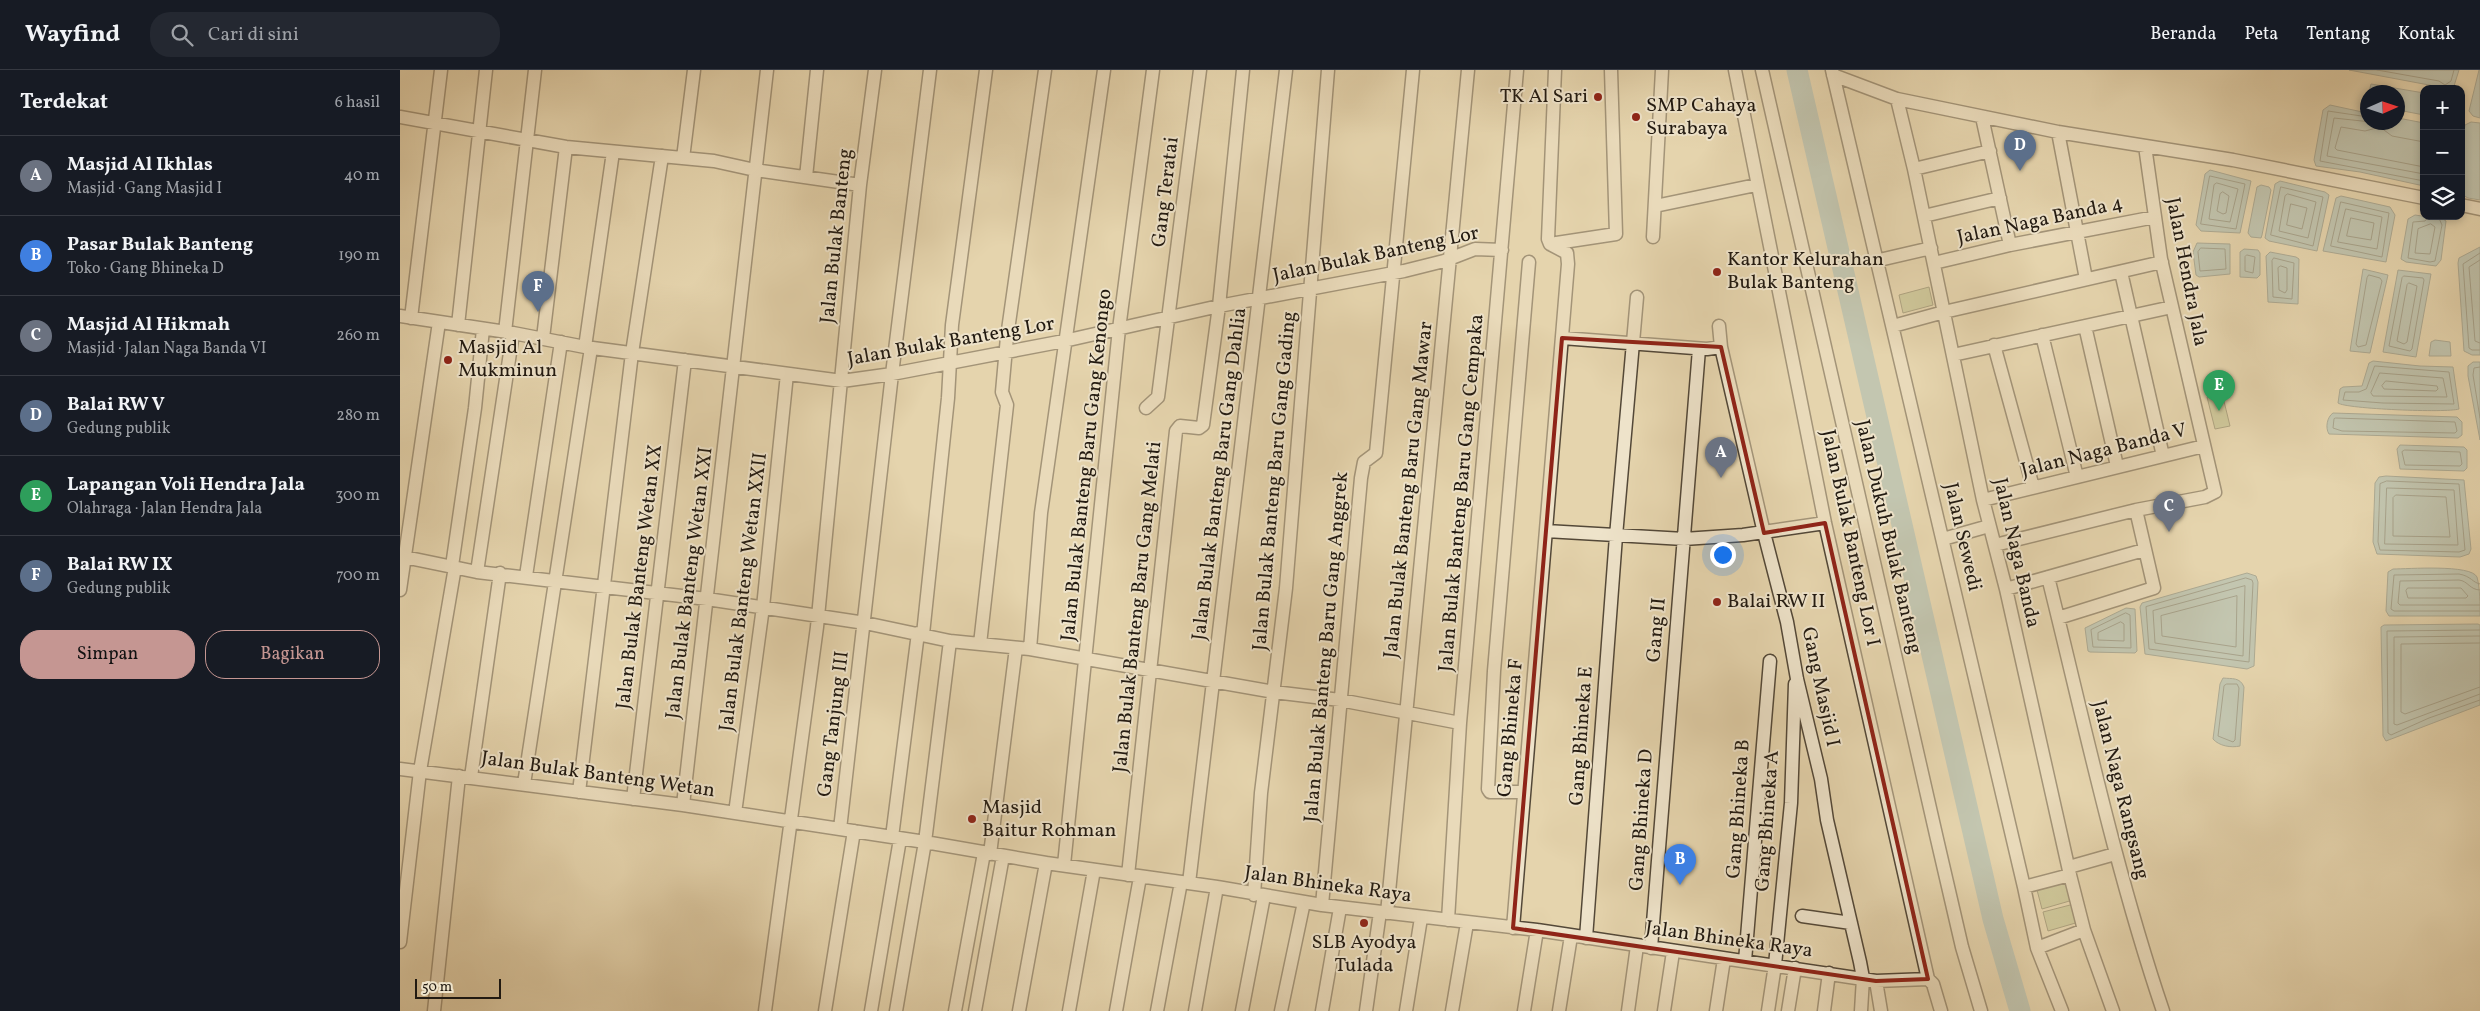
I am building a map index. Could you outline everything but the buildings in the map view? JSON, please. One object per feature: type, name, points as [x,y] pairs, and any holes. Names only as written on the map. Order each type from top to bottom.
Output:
[{"type":"street","points":[[405,317],[436,124],[441,70]]},
{"type":"street","points":[[458,325],[486,70]]},
{"type":"street","points":[[477,572],[509,332],[526,140],[535,70]]},
{"type":"street","points":[[683,158],[694,70]]},
{"type":"street","name":"Jalan Bulak Banteng Wetan XXI","points":[[683,805],[768,70]]},
{"type":"street","points":[[806,178],[816,70]]},
{"type":"street","name":"Jalan Bulak Banteng","points":[[765,1011],[817,621],[860,185],[875,70]]},
{"type":"street","name":"Gang Tanjung III","points":[[840,830],[892,374],[930,70]]},
{"type":"street","points":[[871,1011],[896,838],[921,634],[950,362],[952,325],[986,70]]},
{"type":"street","points":[[980,644],[1007,405],[1002,392],[1045,70]]},
{"type":"street","points":[[1030,650],[1041,513],[1104,70]]},
{"type":"street","name":"Jalan Bulak Banteng Baru Gang Kenongo","points":[[1064,865],[1119,329],[1153,70]]},
{"type":"street","name":"Gang Teratai","points":[[1146,408],[1156,401],[1158,397],[1170,318],[1200,70]]},
{"type":"street","name":"Jalan Bulak Banteng Baru Gang Melati","points":[[1116,1011],[1134,876],[1150,669],[1176,431],[1180,426],[1199,428],[1203,425],[1219,306],[1243,70]]},
{"type":"street","name":"Jalan Bulak Banteng Baru Gang Dahlia","points":[[1157,1011],[1185,882],[1214,682],[1286,70]]},
{"type":"street","name":"Jalan Bulak Banteng Baru Gang Gading","points":[[1242,1011],[1259,895],[1261,793],[1274,692],[1295,486],[1328,70]]},
{"type":"street","name":"Jalan Bulak Banteng Baru Gang Anggrek","points":[[1322,905],[1363,465],[1366,460],[1376,453],[1395,272],[1413,70]]},
{"type":"street","name":"Jalan Bulak Banteng Baru Gang Mawar","points":[[1366,1011],[1383,913],[1405,711],[1468,70]]},
{"type":"street","name":"Jalan Bulak Banteng Baru Gang Cempaka","points":[[1448,920],[1460,722],[1517,70]]},
{"type":"street","points":[[1555,70],[1549,185],[1548,239],[1550,244],[1615,234],[1611,70]]},
{"type":"street","points":[[1653,236],[1662,70]]},
{"type":"street","name":"Jalan Bulak Banteng Lor I","points":[[1735,70],[1756,185],[1825,524],[1928,978],[1933,984],[1941,1011]]},
{"type":"street","name":"Jalan Dukuh Bulak Banteng","points":[[1762,70],[1962,947],[1981,1011]]},
{"type":"street","points":[[1833,72],[1896,99],[2058,132],[2233,160],[2420,197]]},
{"type":"street","name":"Jalan Sewedi","points":[[1833,72],[1875,261],[1893,326],[2024,887],[2036,948],[2062,1011]]},
{"type":"street","name":"Jalan Naga Banda","points":[[1896,99],[1914,169],[1983,500],[2006,589],[2069,871],[2084,930],[2113,1011]]},
{"type":"street","points":[[400,117],[566,147],[714,161],[755,170],[860,185]]},
{"type":"street","points":[[1982,117],[2010,245]]},
{"type":"street","points":[[2058,132],[2086,279]]},
{"type":"street","name":"Jalan Hendra Jala","points":[[2136,510],[2205,497],[2215,492],[2162,262],[2145,146]]},
{"type":"street","points":[[543,338],[566,147]]},
{"type":"street","points":[[1914,169],[1990,151]]},
{"type":"street","points":[[524,784],[588,348],[612,152]]},
{"type":"street","points":[[579,792],[632,353],[662,156]]},
{"type":"street","points":[[1655,206],[1756,185]]},
{"type":"street","points":[[1924,216],[2000,198]]},
{"type":"street","points":[[2465,206],[2480,209]]},
{"type":"street","name":"Jalan Naga Banda 4","points":[[1934,263],[2010,245],[2155,216]]},
{"type":"street","name":"Gang Bhineka F","points":[[1514,928],[1568,255],[1550,244]]},
{"type":"street","points":[[1875,261],[1931,248]]},
{"type":"street","name":"Jalan Bulak Banteng Lor","points":[[405,317],[509,332],[588,348],[842,381],[892,374],[1064,341],[1219,306],[1260,300],[1395,272],[1475,250],[1502,250]]},
{"type":"street","points":[[1524,792],[1490,792],[1488,789],[1494,671],[1529,262]]},
{"type":"street","points":[[1893,326],[1944,312],[2162,262]]},
{"type":"street","points":[[2121,272],[2163,456]]},
{"type":"street","name":"Gang Bhineka E","points":[[1586,938],[1616,536],[1638,297]]},
{"type":"street","points":[[1953,355],[2172,307]]},
{"type":"street","points":[[400,590],[402,556],[439,322]]},
{"type":"street","name":"Gang Masjid I","points":[[1719,326],[1721,347],[1764,533],[1787,622],[1797,679],[1821,779],[1827,820],[1863,978],[1862,1011]]},
{"type":"street","points":[[2085,326],[2117,466]]},
{"type":"street","points":[[400,942],[420,771],[454,567],[475,408],[483,329]]},
{"type":"street","points":[[2042,335],[2077,477]]},
{"type":"street","points":[[1562,338],[1699,349],[1721,347]]},
{"type":"street","points":[[526,576],[561,342]]},
{"type":"street","points":[[1994,345],[2033,487]]},
{"type":"street","name":"Gang II","points":[[1668,724],[1699,349]]},
{"type":"street","name":"Jalan Bulak Banteng Wetan XX","points":[[632,799],[685,360]]},
{"type":"street","name":"Jalan Bulak Banteng Wetan XXII","points":[[735,813],[764,607],[787,374]]},
{"type":"street","name":"Jalan Naga Banda V","points":[[1983,500],[2204,446]]},
{"type":"street","points":[[1995,545],[2136,510],[2154,588],[2058,618]]},
{"type":"street","points":[[1546,532],[1684,540],[1764,533],[1825,524]]},
{"type":"street","points":[[1943,539],[1989,526]]},
{"type":"street","points":[[2006,589],[2144,550]]},
{"type":"street","points":[[402,556],[477,572],[526,576],[764,607],[817,621],[865,623],[950,642],[1030,650],[1150,669],[1274,692],[1340,700],[1460,722]]},
{"type":"street","points":[[434,1011],[465,777],[500,574]]},
{"type":"street","name":"Jalan Naga Rangsang","points":[[2048,577],[2114,854],[2163,1011]]},
{"type":"street","points":[[896,1011],[925,842],[950,642]]},
{"type":"street","points":[[975,1011],[1016,648]]},
{"type":"street","name":"Gang Bhineka B","points":[[1745,961],[1770,661]]},
{"type":"street","name":"Gang Bhineka A","points":[[1768,1011],[1775,965],[1792,803],[1793,694],[1797,679]]},
{"type":"street","name":"Gang Bhineka D","points":[[1651,948],[1668,724]]},
{"type":"street","name":"Jalan Bulak Banteng Wetan","points":[[400,769],[683,805],[790,822]]},
{"type":"street","name":"Jalan Bhineka Raya","points":[[790,822],[925,842],[993,855],[1217,887],[1303,905],[1322,905],[1421,918],[1538,930],[1673,952],[1775,965],[1876,981],[1928,978]]},
{"type":"street","points":[[825,1011],[854,831]]},
{"type":"street","points":[[2024,887],[2114,854]]},
{"type":"street","points":[[955,1011],[993,855]]},
{"type":"street","points":[[1019,1011],[1046,863]]},
{"type":"street","points":[[1069,1011],[1094,870]]},
{"type":"street","points":[[1195,1011],[1217,887]]},
{"type":"street","points":[[1281,1011],[1303,905]]},
{"type":"street","points":[[1322,1011],[1340,908]]},
{"type":"street","points":[[1802,916],[1851,923]]},
{"type":"street","points":[[1406,1011],[1421,918]]},
{"type":"street","points":[[1452,1011],[1467,922]]},
{"type":"street","points":[[1524,1011],[1538,930]]},
{"type":"street","points":[[2036,948],[2084,930]]},
{"type":"street","points":[[1560,1011],[1571,936]]},
{"type":"street","points":[[1628,1011],[1637,946]]},
{"type":"street","points":[[1664,1011],[1673,952]]},
{"type":"street","points":[[1716,1011],[1724,958]]},
{"type":"street","points":[[1788,1011],[1795,968]]},
{"type":"street","points":[[1824,1011],[1829,973]]},
{"type":"street","points":[[1876,981],[1881,1011]]},
{"type":"highlighted area","points":[[1562,338],[1721,347],[1764,533],[1825,523],[1928,979],[1876,981],[1513,928]]},
{"type":"green space","points":[[1929,287],[1933,305],[1903,313],[1899,295]]},
{"type":"green space","points":[[2222,393],[2230,426],[2215,429],[2207,397]]},
{"type":"green space","points":[[2068,882],[2073,900],[2042,909],[2037,890]]},
{"type":"green space","points":[[2074,904],[2079,922],[2048,931],[2043,912]]},
{"type":"water","points":[[2349,70],[2459,70],[2454,85],[2429,85]]},
{"type":"water","points":[[2479,70],[2480,118],[2473,116],[2469,111]]},
{"type":"water","points":[[2405,90],[2420,92],[2420,114],[2405,111]]},
{"type":"water","points":[[2330,105],[2360,111],[2360,130],[2405,130],[2405,119],[2420,122],[2420,185],[2360,172],[2316,166],[2314,160],[2323,110]]},
{"type":"water","points":[[2471,122],[2480,123],[2480,200],[2465,196],[2465,125]]},
{"type":"water","points":[[2210,170],[2251,181],[2240,233],[2201,231],[2196,225],[2205,174]]},
{"type":"water","points":[[2280,181],[2325,192],[2329,195],[2317,251],[2269,241],[2265,238],[2275,184]]},
{"type":"water","points":[[2261,185],[2269,187],[2271,190],[2261,238],[2251,237],[2248,233],[2257,187]]},
{"type":"water","points":[[2341,196],[2390,207],[2395,215],[2386,262],[2323,251],[2336,198]]},
{"type":"water","points":[[2415,215],[2420,216],[2420,220],[2446,221],[2441,260],[2436,266],[2406,262],[2401,259],[2408,219]]},
{"type":"water","points":[[2197,243],[2230,244],[2230,274],[2199,277],[2196,275],[2193,252]]},
{"type":"water","points":[[2480,247],[2480,355],[2472,355],[2464,351],[2458,263],[2459,258]]},
{"type":"water","points":[[2244,249],[2258,250],[2260,253],[2260,275],[2257,278],[2240,277],[2240,252]]},
{"type":"water","points":[[2270,252],[2299,259],[2298,304],[2268,302],[2266,256]]},
{"type":"water","points":[[2363,269],[2388,275],[2370,353],[2350,351]]},
{"type":"water","points":[[2398,270],[2431,274],[2416,357],[2383,352]]},
{"type":"water","points":[[2435,340],[2450,342],[2451,356],[2429,356],[2431,342]]},
{"type":"water","points":[[2373,361],[2453,367],[2459,409],[2436,411],[2397,410],[2338,403],[2340,389],[2343,387],[2362,386],[2369,363]]},
{"type":"water","points":[[2473,362],[2480,362],[2480,440],[2468,376],[2468,366]]},
{"type":"water","points":[[2333,413],[2457,417],[2462,422],[2462,435],[2458,438],[2329,434],[2327,423]]},
{"type":"water","points":[[2400,445],[2464,447],[2467,450],[2467,468],[2464,471],[2400,469],[2397,449]]},
{"type":"water","points":[[2379,477],[2464,480],[2471,549],[2469,554],[2460,557],[2377,554],[2373,542],[2375,483]]},
{"type":"water","points":[[2393,569],[2451,569],[2472,573],[2477,577],[2478,581],[2480,616],[2389,616],[2386,611],[2388,572]]},
{"type":"water","points":[[2247,573],[2256,576],[2258,582],[2254,666],[2247,669],[2145,654],[2140,607],[2142,603]]},
{"type":"water","points":[[2126,608],[2135,609],[2137,651],[2135,653],[2088,651],[2085,628]]},
{"type":"water","points":[[2384,625],[2480,625],[2480,705],[2386,741],[2383,736],[2381,627]]},
{"type":"water","points":[[2223,678],[2238,680],[2244,687],[2240,746],[2225,746],[2213,739],[2220,684]]},
{"type":"waterway","points":[[1797,70],[1993,919],[2020,1011]]},
{"type":"place","name":"TK Al Sari","points":[[1598,97]]},
{"type":"place","name":"SMP Cahaya Surabaya","points":[[1636,117]]},
{"type":"place","name":"Balai RW V","points":[[2020,171]]},
{"type":"place","name":"Kantor Kelurahan Bulak Banteng","points":[[1717,272]]},
{"type":"place","name":"Balai RW IX","points":[[538,312]]},
{"type":"place","name":"Masjid Al Mukminun","points":[[448,360]]},
{"type":"place","name":"Lapangan Voli Hendra Jala","points":[[2219,411]]},
{"type":"place","name":"Masjid Al Ikhlas","points":[[1721,478]]},
{"type":"place","name":"Masjid Al Hikmah","points":[[2169,532]]},
{"type":"place","name":"Balai RW II","points":[[1717,602]]},
{"type":"place","name":"Masjid Baitur Rohman","points":[[972,819]]},
{"type":"place","name":"Pasar Bulak Banteng","points":[[1680,885]]},
{"type":"place","name":"SLB Ayodya Tulada","points":[[1364,923]]}]
